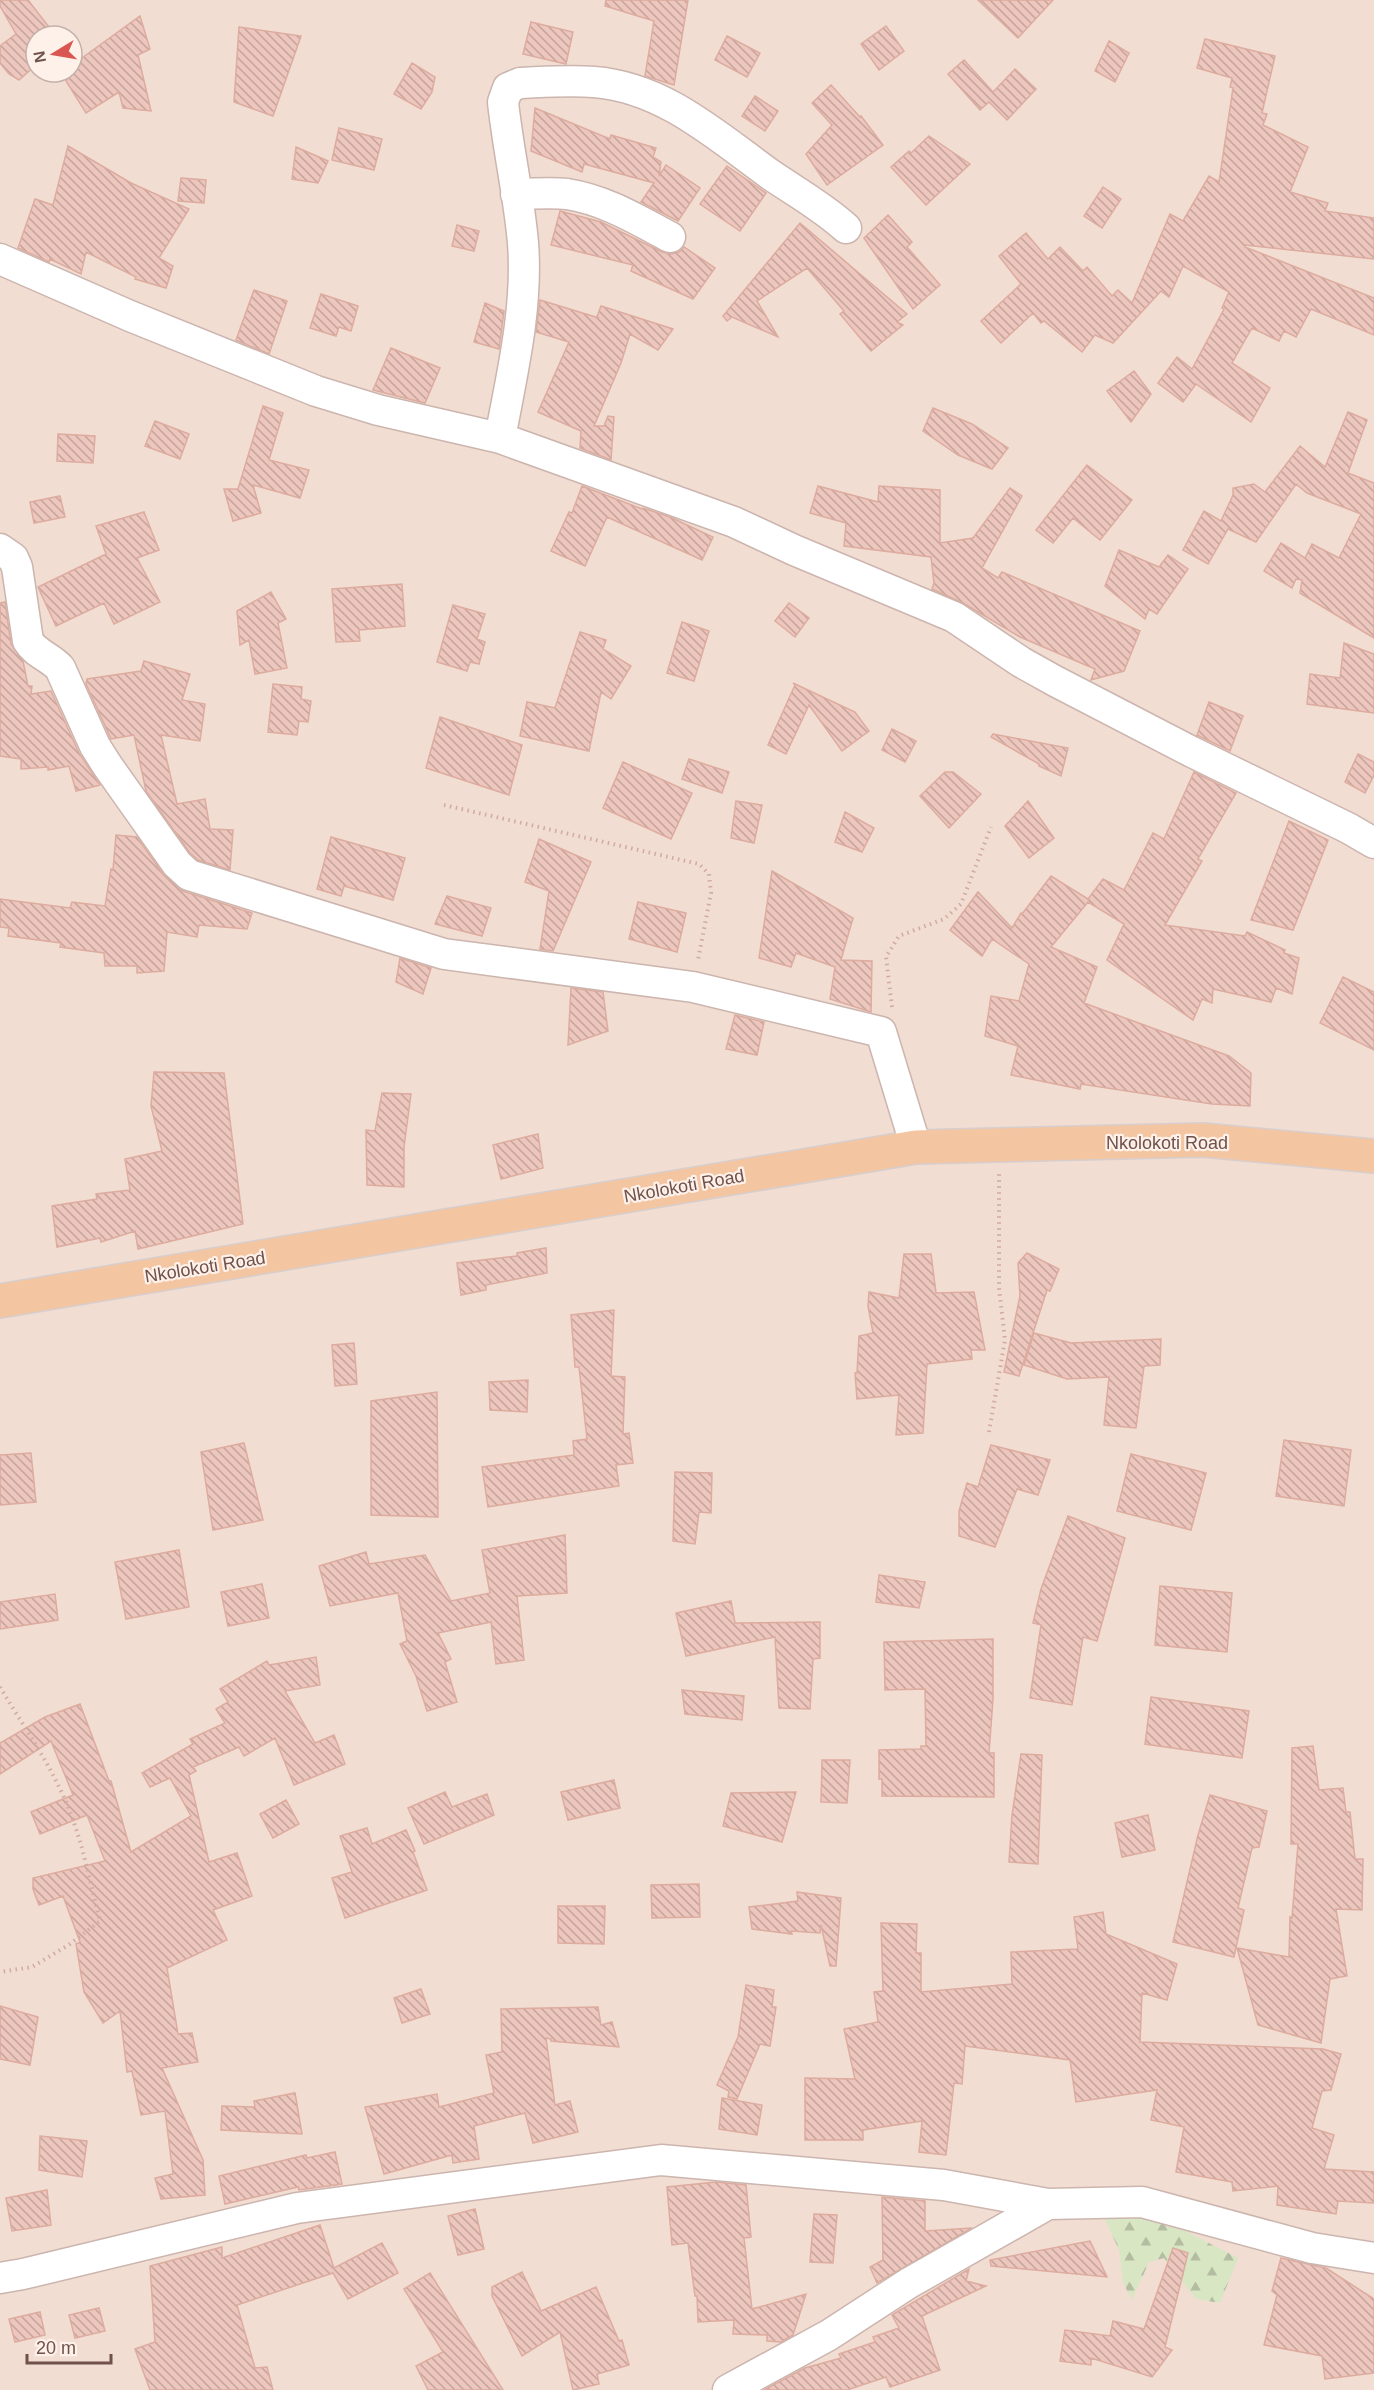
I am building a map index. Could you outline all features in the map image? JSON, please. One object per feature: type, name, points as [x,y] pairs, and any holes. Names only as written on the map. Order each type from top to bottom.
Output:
[{"type":"main road","name":"Nkolokoti Road","points":[[0,1301],[916,1147],[999,1147],[1203,1140],[1374,1156]]},
{"type":"street","points":[[500,438],[518,339],[522,290],[523,244],[508,147],[504,102],[508,88],[520,83],[596,82],[633,90],[689,115],[846,228]]},
{"type":"street","points":[[516,194],[566,194],[592,199],[609,205],[670,237]]},
{"type":"street","points":[[0,259],[130,316],[316,391],[378,410],[500,438],[734,522],[794,550],[954,617],[1021,662],[1055,681],[1374,843]]},
{"type":"street","points":[[0,549],[13,558],[17,567],[28,641],[34,650],[54,661],[60,668],[106,765],[177,864],[189,875],[444,954],[693,987],[881,1032],[916,1147]]},
{"type":"street","points":[[0,2278],[297,2208],[662,2160],[944,2186],[1048,2204],[1142,2202],[1312,2248],[1374,2258]]},
{"type":"street","points":[[728,2390],[829,2335],[909,2283],[1048,2204]]},
{"type":"path","points":[[444,805],[699,864],[709,874],[711,893],[693,987]]},
{"type":"path","points":[[881,1032],[892,1005],[886,957],[899,936],[944,919],[961,904],[991,827]]},
{"type":"path","points":[[989,1432],[1005,1340],[999,1288],[999,1147]]},
{"type":"path","points":[[0,1687],[67,1803],[78,1834],[100,1921],[70,1944],[32,1967],[0,1972]]},
{"type":"shaded area","points":[[0,0],[1374,0],[1374,2390],[0,2390]]},
{"type":"green space","points":[[1101,2211],[1190,2214],[1189,2233],[1238,2258],[1220,2303],[1196,2299],[1164,2258],[1149,2262],[1132,2300],[1123,2283],[1119,2250]]},
{"type":"building","points":[[0,0],[28,0],[47,24],[24,24],[24,76],[19,80],[9,74],[0,63],[0,46],[16,34],[0,6]]},
{"type":"building","points":[[606,0],[688,0],[674,85],[645,76],[654,21],[605,6]]},
{"type":"building","points":[[978,0],[1053,0],[1018,38]]},
{"type":"building","points":[[140,16],[150,49],[138,55],[151,111],[123,108],[119,92],[86,113],[68,84],[84,84],[84,57]]},
{"type":"building","points":[[531,22],[573,32],[566,64],[523,54]]},
{"type":"building","points":[[886,26],[904,51],[879,70],[861,44]]},
{"type":"building","points":[[239,27],[301,36],[273,116],[234,102]]},
{"type":"building","points":[[727,36],[760,53],[747,77],[715,60]]},
{"type":"building","points":[[1205,39],[1275,56],[1262,113],[1267,114],[1263,125],[1308,147],[1290,192],[1328,203],[1325,211],[1374,218],[1374,259],[1245,245],[1245,247],[1374,298],[1374,335],[1311,309],[1296,337],[1284,331],[1279,341],[1252,328],[1232,363],[1270,388],[1251,422],[1196,384],[1183,402],[1158,383],[1177,357],[1192,369],[1224,309],[1222,308],[1229,292],[1183,266],[1169,297],[1161,291],[1113,343],[1095,335],[1082,352],[1044,321],[1041,323],[1033,313],[1001,343],[981,321],[1021,284],[999,256],[1026,233],[1048,259],[1060,247],[1083,271],[1087,267],[1112,296],[1118,290],[1132,303],[1170,214],[1183,221],[1209,176],[1219,182],[1233,88],[1230,87],[1232,78],[1197,68]]},
{"type":"building","points":[[1109,41],[1129,53],[1115,82],[1095,71]]},
{"type":"building","points":[[964,60],[993,92],[1015,69],[1036,89],[1007,120],[989,102],[980,110],[948,74]]},
{"type":"building","points":[[412,63],[435,77],[432,92],[421,109],[394,94]]},
{"type":"building","points":[[831,85],[861,116],[883,145],[827,185],[806,154],[832,125],[812,103]]},
{"type":"building","points":[[755,96],[778,111],[765,131],[742,116]]},
{"type":"building","points":[[535,108],[610,139],[611,135],[656,148],[653,157],[661,162],[659,176],[666,165],[700,188],[678,221],[641,202],[654,183],[584,164],[582,172],[531,151]]},
{"type":"building","points":[[339,128],[382,139],[374,170],[332,160]]},
{"type":"building","points":[[929,136],[970,164],[926,205],[891,167]]},
{"type":"building","points":[[68,146],[131,183],[189,209],[159,258],[173,266],[166,288],[135,279],[136,277],[86,252],[81,274],[50,259],[49,262],[18,248],[35,199],[53,205]]},
{"type":"building","points":[[296,147],[328,161],[318,183],[292,179]]},
{"type":"building","points":[[727,166],[766,193],[740,231],[700,204]]},
{"type":"building","points":[[181,178],[206,180],[204,203],[178,201]]},
{"type":"building","points":[[1103,187],[1121,199],[1102,228],[1084,216]]},
{"type":"building","points":[[560,211],[601,222],[662,252],[671,254],[679,252],[684,247],[715,268],[693,299],[631,271],[633,265],[551,245]]},
{"type":"building","points":[[888,215],[912,242],[907,247],[940,285],[913,309],[864,238]]},
{"type":"building","points":[[800,223],[907,314],[897,322],[903,325],[871,351],[840,314],[844,311],[807,268],[757,301],[778,337],[732,317],[727,321],[723,316]]},
{"type":"building","points":[[457,225],[479,231],[474,251],[452,246]]},
{"type":"building","points":[[254,290],[287,301],[269,354],[236,340]]},
{"type":"building","points":[[321,294],[358,306],[351,331],[339,327],[336,336],[310,328]]},
{"type":"building","points":[[540,300],[599,318],[597,317],[601,306],[673,329],[658,350],[630,334],[621,363],[594,426],[604,426],[608,416],[614,417],[611,460],[580,448],[581,431],[538,412],[569,342],[536,332]]},
{"type":"building","points":[[485,303],[504,311],[499,349],[474,342]]},
{"type":"building","points":[[391,348],[440,368],[425,403],[373,390]]},
{"type":"building","points":[[1134,371],[1151,394],[1131,422],[1107,391]]},
{"type":"building","points":[[263,406],[283,413],[269,460],[309,470],[300,498],[253,485],[261,513],[233,521],[224,489],[238,489]]},
{"type":"building","points":[[933,408],[972,424],[1008,448],[992,469],[958,455],[923,431]]},
{"type":"building","points":[[1348,412],[1367,420],[1348,473],[1374,483],[1374,638],[1300,593],[1302,580],[1296,579],[1292,588],[1264,571],[1281,543],[1305,558],[1312,544],[1339,558],[1361,514],[1307,493],[1296,484],[1256,542],[1228,529],[1208,564],[1183,550],[1204,511],[1221,521],[1233,495],[1233,488],[1254,484],[1265,492],[1300,446],[1325,467]]},
{"type":"building","points":[[155,421],[189,434],[180,459],[145,446]]},
{"type":"building","points":[[58,434],[95,436],[93,463],[57,461]]},
{"type":"building","points":[[1087,465],[1132,500],[1100,540],[1073,518],[1053,543],[1036,530]]},
{"type":"building","points":[[582,486],[670,517],[713,537],[702,560],[607,517],[585,566],[551,551],[569,512],[572,513]]},
{"type":"building","points":[[818,486],[878,502],[879,486],[940,490],[940,543],[973,538],[1010,488],[1022,496],[982,568],[998,578],[1002,572],[1140,631],[1124,671],[1091,680],[1095,669],[1020,637],[963,603],[932,589],[934,583],[931,557],[844,546],[846,523],[810,513]]},
{"type":"building","points":[[60,496],[65,517],[34,523],[30,502]]},
{"type":"building","points":[[144,512],[159,550],[137,558],[160,602],[114,624],[104,603],[56,626],[38,587],[106,554],[96,526]]},
{"type":"building","points":[[1119,550],[1159,567],[1168,555],[1188,569],[1157,614],[1149,609],[1145,619],[1105,586]]},
{"type":"building","points":[[402,584],[405,626],[359,630],[360,641],[336,642],[332,589]]},
{"type":"building","points":[[271,592],[286,619],[278,623],[287,668],[255,674],[249,640],[240,645],[237,611]]},
{"type":"building","points":[[5,602],[11,644],[23,661],[28,686],[32,686],[31,694],[51,691],[79,753],[100,785],[76,791],[69,766],[48,770],[48,767],[21,769],[21,759],[0,756],[0,603]]},
{"type":"building","points":[[789,603],[809,618],[795,637],[775,621]]},
{"type":"building","points":[[453,605],[485,614],[477,639],[485,642],[479,664],[470,662],[467,671],[437,662]]},
{"type":"building","points":[[682,622],[709,631],[694,681],[667,673]]},
{"type":"building","points":[[580,632],[606,640],[603,649],[631,666],[611,699],[601,692],[589,751],[520,736],[527,702],[555,708]]},
{"type":"building","points":[[1344,643],[1374,654],[1374,713],[1307,704],[1310,674],[1340,678]]},
{"type":"building","points":[[144,661],[190,674],[182,700],[205,704],[200,741],[161,735],[177,804],[205,799],[210,829],[233,830],[230,870],[198,860],[190,853],[146,791],[134,735],[111,739],[86,684],[87,679],[141,671]]},
{"type":"building","points":[[793,683],[855,712],[869,731],[842,751],[809,705],[786,754],[768,745],[795,685]]},
{"type":"building","points":[[273,684],[302,687],[301,699],[311,701],[308,722],[299,721],[297,735],[268,732]]},
{"type":"building","points":[[1209,702],[1243,716],[1230,751],[1197,735]]},
{"type":"building","points":[[440,717],[522,745],[509,795],[426,768]]},
{"type":"building","points":[[892,729],[916,741],[905,762],[882,750]]},
{"type":"building","points":[[993,734],[1068,748],[1061,776],[1039,766],[991,737]]},
{"type":"building","points":[[1358,754],[1374,762],[1374,775],[1365,793],[1345,782]]},
{"type":"building","points":[[689,759],[729,772],[722,793],[682,779]]},
{"type":"building","points":[[623,762],[692,793],[671,839],[603,808]]},
{"type":"building","points":[[945,772],[953,772],[981,794],[949,828],[920,796]]},
{"type":"building","points":[[1194,772],[1236,793],[1198,859],[1202,861],[1165,925],[1245,936],[1247,932],[1285,950],[1284,953],[1299,958],[1292,994],[1276,988],[1271,1002],[1213,989],[1212,1003],[1202,999],[1193,1020],[1107,960],[1124,924],[1088,902],[1051,947],[1097,967],[1084,1003],[1229,1056],[1251,1073],[1250,1106],[1212,1104],[1081,1084],[1080,1089],[1011,1075],[1018,1046],[985,1036],[991,996],[1019,1001],[1029,964],[992,939],[982,956],[950,930],[978,892],[1012,928],[1021,913],[1051,876],[1088,899],[1103,879],[1124,890],[1153,833],[1164,839]]},
{"type":"building","points":[[736,801],[762,805],[754,843],[731,838]]},
{"type":"building","points":[[1028,801],[1054,838],[1029,858],[1005,826]]},
{"type":"building","points":[[845,812],[874,828],[862,852],[835,842]]},
{"type":"building","points":[[1289,821],[1328,840],[1293,930],[1251,920]]},
{"type":"building","points":[[116,835],[137,837],[163,874],[183,891],[252,913],[247,929],[199,925],[197,937],[167,932],[164,971],[137,973],[137,966],[105,966],[104,953],[60,947],[61,943],[8,936],[9,928],[0,927],[0,899],[70,908],[72,902],[105,906],[111,869],[113,870]]},
{"type":"building","points":[[331,837],[405,858],[393,900],[344,886],[341,896],[317,889]]},
{"type":"building","points":[[539,839],[591,862],[553,951],[540,949],[549,891],[525,882]]},
{"type":"building","points":[[772,871],[853,918],[841,960],[872,961],[871,1012],[830,999],[835,967],[796,953],[791,967],[759,958]]},
{"type":"building","points":[[447,896],[491,908],[482,936],[435,924]]},
{"type":"building","points":[[638,902],[686,913],[677,952],[629,939]]},
{"type":"building","points":[[400,958],[431,968],[423,994],[396,982]]},
{"type":"building","points":[[1343,977],[1374,992],[1374,1050],[1320,1023]]},
{"type":"building","points":[[571,988],[603,992],[608,1031],[568,1045]]},
{"type":"building","points":[[735,1015],[764,1022],[757,1055],[726,1049]]},
{"type":"building","points":[[154,1072],[224,1073],[243,1224],[138,1249],[135,1231],[101,1242],[100,1238],[57,1247],[52,1206],[97,1199],[96,1194],[130,1190],[125,1159],[162,1151],[151,1106]]},
{"type":"building","points":[[382,1093],[411,1094],[404,1147],[404,1187],[367,1185],[366,1130],[375,1131]]},
{"type":"building","points":[[538,1134],[543,1168],[501,1179],[493,1145]]},
{"type":"building","points":[[546,1248],[547,1273],[486,1285],[486,1290],[461,1295],[457,1263],[517,1256],[517,1253]]},
{"type":"building","points":[[1027,1253],[1059,1269],[1050,1291],[1047,1290],[1019,1376],[1004,1372],[1020,1296],[1018,1263]]},
{"type":"building","points":[[904,1254],[931,1254],[936,1293],[974,1292],[985,1350],[971,1350],[972,1359],[927,1364],[923,1433],[896,1435],[899,1395],[857,1399],[855,1373],[857,1373],[859,1336],[873,1333],[868,1306],[869,1292],[899,1298]]},
{"type":"building","points":[[614,1310],[611,1376],[625,1377],[623,1434],[629,1433],[633,1463],[616,1465],[619,1486],[488,1507],[482,1467],[574,1455],[573,1441],[587,1439],[579,1367],[575,1367],[571,1315]]},
{"type":"building","points":[[1034,1333],[1071,1343],[1161,1339],[1160,1365],[1144,1366],[1136,1428],[1104,1425],[1109,1377],[1067,1379],[1024,1365]]},
{"type":"building","points":[[354,1343],[357,1384],[335,1386],[332,1345]]},
{"type":"building","points":[[528,1380],[527,1412],[490,1410],[489,1382]]},
{"type":"building","points":[[437,1392],[438,1517],[371,1515],[371,1401]]},
{"type":"building","points":[[1284,1440],[1351,1450],[1344,1506],[1276,1496]]},
{"type":"building","points":[[244,1443],[263,1520],[213,1530],[201,1452]]},
{"type":"building","points":[[991,1445],[1050,1460],[1038,1495],[1017,1489],[995,1547],[959,1536],[959,1511],[967,1483],[978,1487]]},
{"type":"building","points":[[31,1453],[36,1502],[0,1505],[0,1455]]},
{"type":"building","points":[[1131,1454],[1206,1473],[1191,1530],[1117,1511]]},
{"type":"building","points":[[675,1472],[712,1473],[711,1513],[699,1512],[695,1544],[673,1541]]},
{"type":"building","points":[[1068,1516],[1125,1538],[1097,1641],[1083,1637],[1072,1705],[1030,1698],[1041,1625],[1033,1623],[1041,1589]]},
{"type":"building","points":[[565,1535],[567,1593],[517,1596],[524,1660],[496,1664],[491,1622],[438,1633],[451,1659],[445,1662],[457,1702],[427,1711],[416,1676],[400,1644],[407,1641],[398,1593],[330,1606],[319,1566],[366,1552],[369,1564],[425,1555],[451,1601],[490,1593],[482,1550]]},
{"type":"building","points":[[179,1550],[189,1607],[126,1619],[115,1562]]},
{"type":"building","points":[[879,1575],[925,1582],[919,1608],[876,1602]]},
{"type":"building","points":[[262,1584],[269,1618],[228,1626],[221,1592]]},
{"type":"building","points":[[1160,1586],[1232,1593],[1227,1652],[1155,1645]]},
{"type":"building","points":[[55,1594],[58,1620],[0,1629],[0,1602]]},
{"type":"building","points":[[731,1601],[735,1623],[820,1622],[820,1658],[813,1659],[810,1709],[779,1708],[775,1637],[686,1656],[676,1613]]},
{"type":"building","points":[[993,1639],[993,1699],[989,1753],[994,1753],[994,1797],[882,1796],[882,1779],[879,1779],[879,1750],[921,1749],[921,1746],[926,1746],[925,1689],[885,1690],[884,1642]]},
{"type":"building","points":[[316,1657],[320,1685],[285,1691],[315,1743],[334,1735],[345,1764],[294,1785],[275,1738],[244,1756],[239,1747],[193,1767],[196,1771],[189,1775],[209,1862],[237,1853],[252,1896],[213,1910],[227,1940],[167,1968],[178,2034],[192,2033],[198,2062],[162,2068],[203,2160],[205,2195],[161,2199],[155,2178],[173,2174],[165,2111],[141,2115],[132,2071],[127,2072],[120,2011],[103,2023],[84,1992],[76,1944],[80,1942],[63,1896],[39,1905],[33,1889],[33,1878],[105,1861],[87,1815],[40,1834],[31,1812],[73,1795],[51,1741],[0,1774],[0,1743],[45,1717],[80,1704],[109,1781],[111,1781],[131,1852],[191,1816],[170,1778],[150,1787],[142,1773],[193,1744],[190,1739],[225,1723],[216,1709],[228,1702],[220,1689],[267,1661],[269,1665]]},
{"type":"building","points":[[682,1690],[744,1696],[742,1720],[685,1714]]},
{"type":"building","points":[[1151,1697],[1249,1711],[1242,1758],[1145,1744]]},
{"type":"building","points":[[1313,1746],[1319,1790],[1343,1788],[1346,1812],[1350,1812],[1355,1859],[1363,1859],[1362,1910],[1336,1909],[1347,1976],[1330,1979],[1321,2043],[1258,2025],[1237,1948],[1289,1957],[1290,1917],[1292,1918],[1298,1844],[1291,1844],[1292,1748]]},
{"type":"building","points":[[1021,1754],[1042,1755],[1038,1864],[1009,1862],[1012,1815]]},
{"type":"building","points":[[822,1760],[850,1760],[847,1803],[821,1802]]},
{"type":"building","points":[[614,1780],[620,1808],[568,1820],[561,1792]]},
{"type":"building","points":[[445,1792],[452,1807],[487,1794],[494,1815],[424,1844],[408,1808]]},
{"type":"building","points":[[796,1792],[782,1842],[723,1826],[731,1793]]},
{"type":"building","points":[[1210,1795],[1267,1811],[1259,1847],[1252,1848],[1238,1908],[1244,1910],[1234,1957],[1173,1942],[1198,1835]]},
{"type":"building","points":[[286,1800],[299,1824],[273,1838],[260,1814]]},
{"type":"building","points":[[1148,1815],[1155,1850],[1122,1857],[1115,1823]]},
{"type":"building","points":[[367,1828],[372,1844],[406,1830],[427,1890],[345,1918],[332,1878],[352,1872],[340,1836]]},
{"type":"building","points":[[699,1884],[700,1917],[652,1918],[651,1885]]},
{"type":"building","points":[[797,1892],[841,1898],[836,1966],[830,1966],[821,1925],[820,1933],[791,1931],[792,1934],[752,1929],[749,1907],[798,1901]]},
{"type":"building","points":[[558,1906],[605,1906],[604,1944],[558,1943]]},
{"type":"building","points":[[1103,1912],[1106,1934],[1177,1964],[1167,2000],[1142,1993],[1140,2042],[1323,2049],[1341,2054],[1331,2090],[1322,2091],[1312,2128],[1334,2135],[1324,2169],[1374,2172],[1374,2203],[1338,2201],[1336,2214],[1277,2205],[1278,2186],[1233,2191],[1232,2182],[1176,2172],[1184,2127],[1151,2120],[1157,2090],[1076,2102],[1070,2060],[965,2046],[962,2084],[954,2083],[946,2155],[919,2152],[922,2121],[863,2130],[863,2140],[805,2140],[805,2078],[855,2079],[844,2029],[878,2022],[874,1992],[883,1991],[881,1923],[917,1924],[916,1953],[921,1953],[921,1992],[1012,1984],[1011,1952],[1078,1949],[1074,1917]]},
{"type":"building","points":[[746,1985],[774,1990],[772,2007],[776,2007],[770,2046],[760,2044],[737,2099],[728,2097],[729,2091],[717,2085],[738,2037]]},
{"type":"building","points":[[421,1989],[430,2014],[402,2023],[394,1998]]},
{"type":"building","points":[[0,2006],[38,2017],[30,2065],[0,2059]]},
{"type":"building","points":[[598,2007],[601,2025],[612,2022],[619,2047],[551,2041],[546,2038],[555,2105],[570,2101],[578,2132],[533,2143],[525,2113],[474,2126],[479,2159],[453,2163],[452,2155],[384,2174],[374,2139],[377,2138],[374,2138],[365,2107],[437,2094],[439,2107],[494,2093],[486,2055],[502,2052],[501,2009]]},
{"type":"building","points":[[295,2093],[302,2134],[221,2130],[222,2106],[255,2107],[254,2101]]},
{"type":"building","points":[[722,2098],[762,2105],[757,2135],[719,2129]]},
{"type":"building","points":[[40,2136],[87,2141],[82,2177],[39,2170]]},
{"type":"building","points":[[335,2152],[342,2184],[299,2190],[298,2187],[225,2204],[219,2176],[306,2155],[307,2158]]},
{"type":"building","points":[[716,2182],[746,2185],[751,2237],[744,2238],[752,2309],[806,2294],[793,2335],[781,2342],[767,2341],[767,2335],[733,2334],[734,2320],[698,2322],[697,2296],[695,2296],[688,2243],[672,2245],[667,2187]]},
{"type":"building","points":[[47,2190],[51,2225],[12,2231],[6,2198]]},
{"type":"building","points":[[882,2197],[925,2201],[925,2231],[972,2228],[877,2283],[870,2267],[883,2260]]},
{"type":"building","points":[[475,2209],[484,2249],[458,2255],[448,2216]]},
{"type":"building","points":[[814,2214],[837,2215],[833,2263],[810,2262]]},
{"type":"building","points":[[320,2225],[334,2268],[382,2243],[398,2273],[348,2299],[333,2273],[237,2305],[255,2368],[267,2367],[273,2390],[150,2390],[135,2349],[155,2342],[150,2266],[222,2247],[222,2258]]},
{"type":"building","points":[[1090,2241],[1107,2277],[991,2266],[990,2260]]},
{"type":"building","points":[[1173,2248],[1188,2253],[1165,2347],[1172,2350],[1152,2377],[1091,2358],[1091,2365],[1060,2361],[1065,2330],[1110,2336],[1113,2321],[1144,2329]]},
{"type":"building","points":[[1281,2258],[1326,2268],[1374,2299],[1374,2373],[1325,2379],[1322,2356],[1264,2345],[1277,2295],[1272,2291]]},
{"type":"building","points":[[969,2269],[966,2281],[986,2286],[922,2316],[940,2370],[890,2387],[886,2377],[847,2390],[764,2390],[805,2368],[841,2358],[839,2354],[875,2342],[873,2337],[899,2328],[892,2315]]},
{"type":"building","points":[[522,2272],[541,2311],[596,2287],[619,2341],[622,2340],[629,2365],[597,2374],[599,2384],[573,2390],[560,2332],[522,2356],[492,2296],[492,2287]]},
{"type":"building","points":[[430,2273],[503,2390],[428,2390],[416,2366],[443,2352],[404,2289]]},
{"type":"building","points":[[99,2308],[105,2331],[75,2338],[69,2315]]},
{"type":"building","points":[[40,2312],[45,2335],[15,2342],[9,2319]]}]
